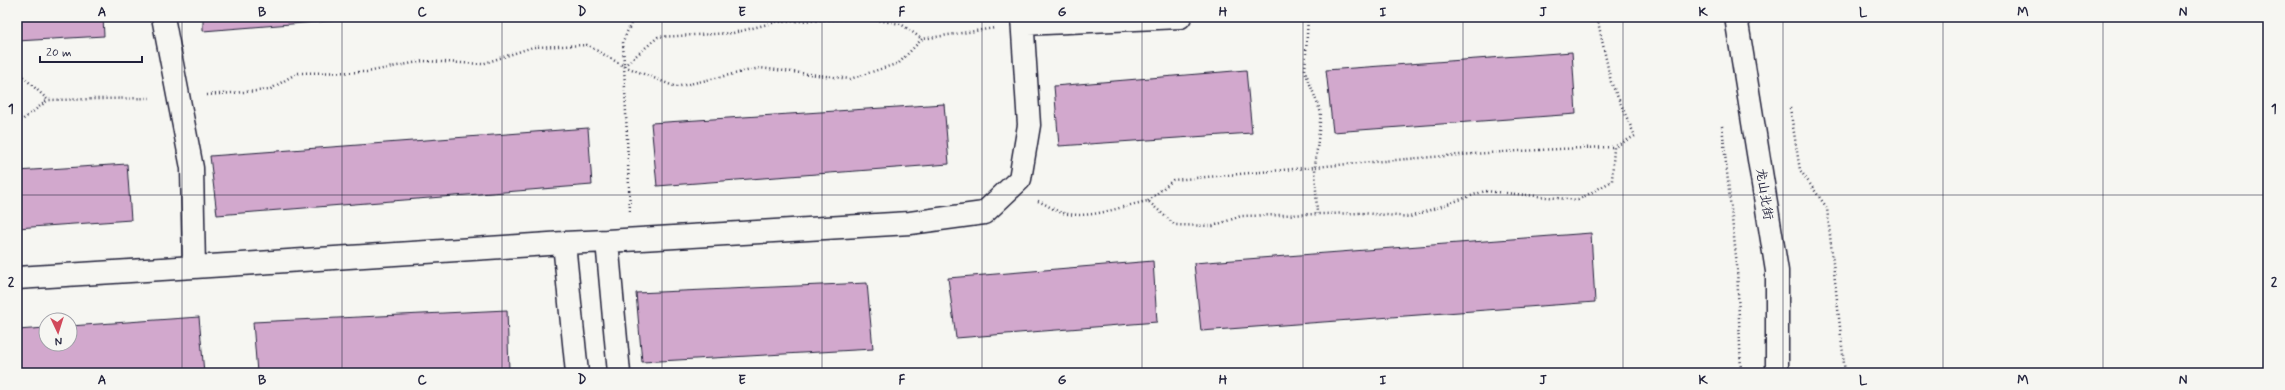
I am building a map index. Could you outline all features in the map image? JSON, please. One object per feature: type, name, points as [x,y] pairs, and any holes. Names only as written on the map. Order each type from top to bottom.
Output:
[{"type":"street","points":[[163,17],[192,168],[194,267]]},
{"type":"street","points":[[17,278],[564,243],[910,223],[984,213],[1020,178],[1029,125],[1023,21],[1180,17]]},
{"type":"street","name":"龙山北街","points":[[1736,17],[1777,270],[1777,373]]},
{"type":"street","points":[[614,241],[619,373]]},
{"type":"street","points":[[564,243],[577,373]]},
{"type":"path","points":[[614,241],[631,210],[622,41],[634,17]]},
{"type":"path","points":[[1308,17],[1305,71],[1321,113],[1315,167],[1317,214]]},
{"type":"path","points":[[1011,187],[1063,213],[1098,214],[1127,204],[1148,201],[1173,180],[1503,151],[1614,147],[1635,136],[1611,82],[1597,17]]},
{"type":"path","points":[[624,66],[658,37],[733,33],[776,22],[865,18],[901,24],[922,39]]},
{"type":"path","points":[[17,124],[48,100],[178,97],[269,90],[297,73],[367,72],[423,61],[482,64],[533,47],[587,45],[624,66],[676,87],[760,68],[850,79],[898,63],[922,39],[1023,21]]},
{"type":"path","points":[[17,71],[48,100]]},
{"type":"path","points":[[1790,108],[1800,170],[1826,208],[1845,373]]},
{"type":"path","points":[[1722,123],[1737,265],[1741,373]]},
{"type":"path","points":[[1148,201],[1176,225],[1213,226],[1241,216],[1362,213],[1410,217],[1485,191],[1578,200],[1612,181],[1614,147]]},
{"type":"building","points":[[17,17],[103,17],[104,36],[17,41]]},
{"type":"building","points":[[203,17],[379,17],[203,31]]},
{"type":"building","points":[[1572,52],[1576,114],[1333,132],[1326,70]]},
{"type":"building","points":[[1246,70],[1252,133],[1059,146],[1054,86]]},
{"type":"building","points":[[944,104],[949,164],[657,186],[651,123]]},
{"type":"building","points":[[588,128],[592,185],[217,215],[210,156]]},
{"type":"building","points":[[127,164],[131,220],[17,228],[17,171]]},
{"type":"building","points":[[1591,233],[1595,302],[1201,331],[1194,263]]},
{"type":"building","points":[[1153,261],[1157,322],[956,338],[948,278]]},
{"type":"building","points":[[867,283],[873,349],[642,362],[636,293]]},
{"type":"building","points":[[507,310],[509,371],[476,373],[257,373],[253,322]]},
{"type":"building","points":[[199,317],[204,373],[17,373],[17,330],[38,329],[38,352],[78,352],[78,325]]}]
